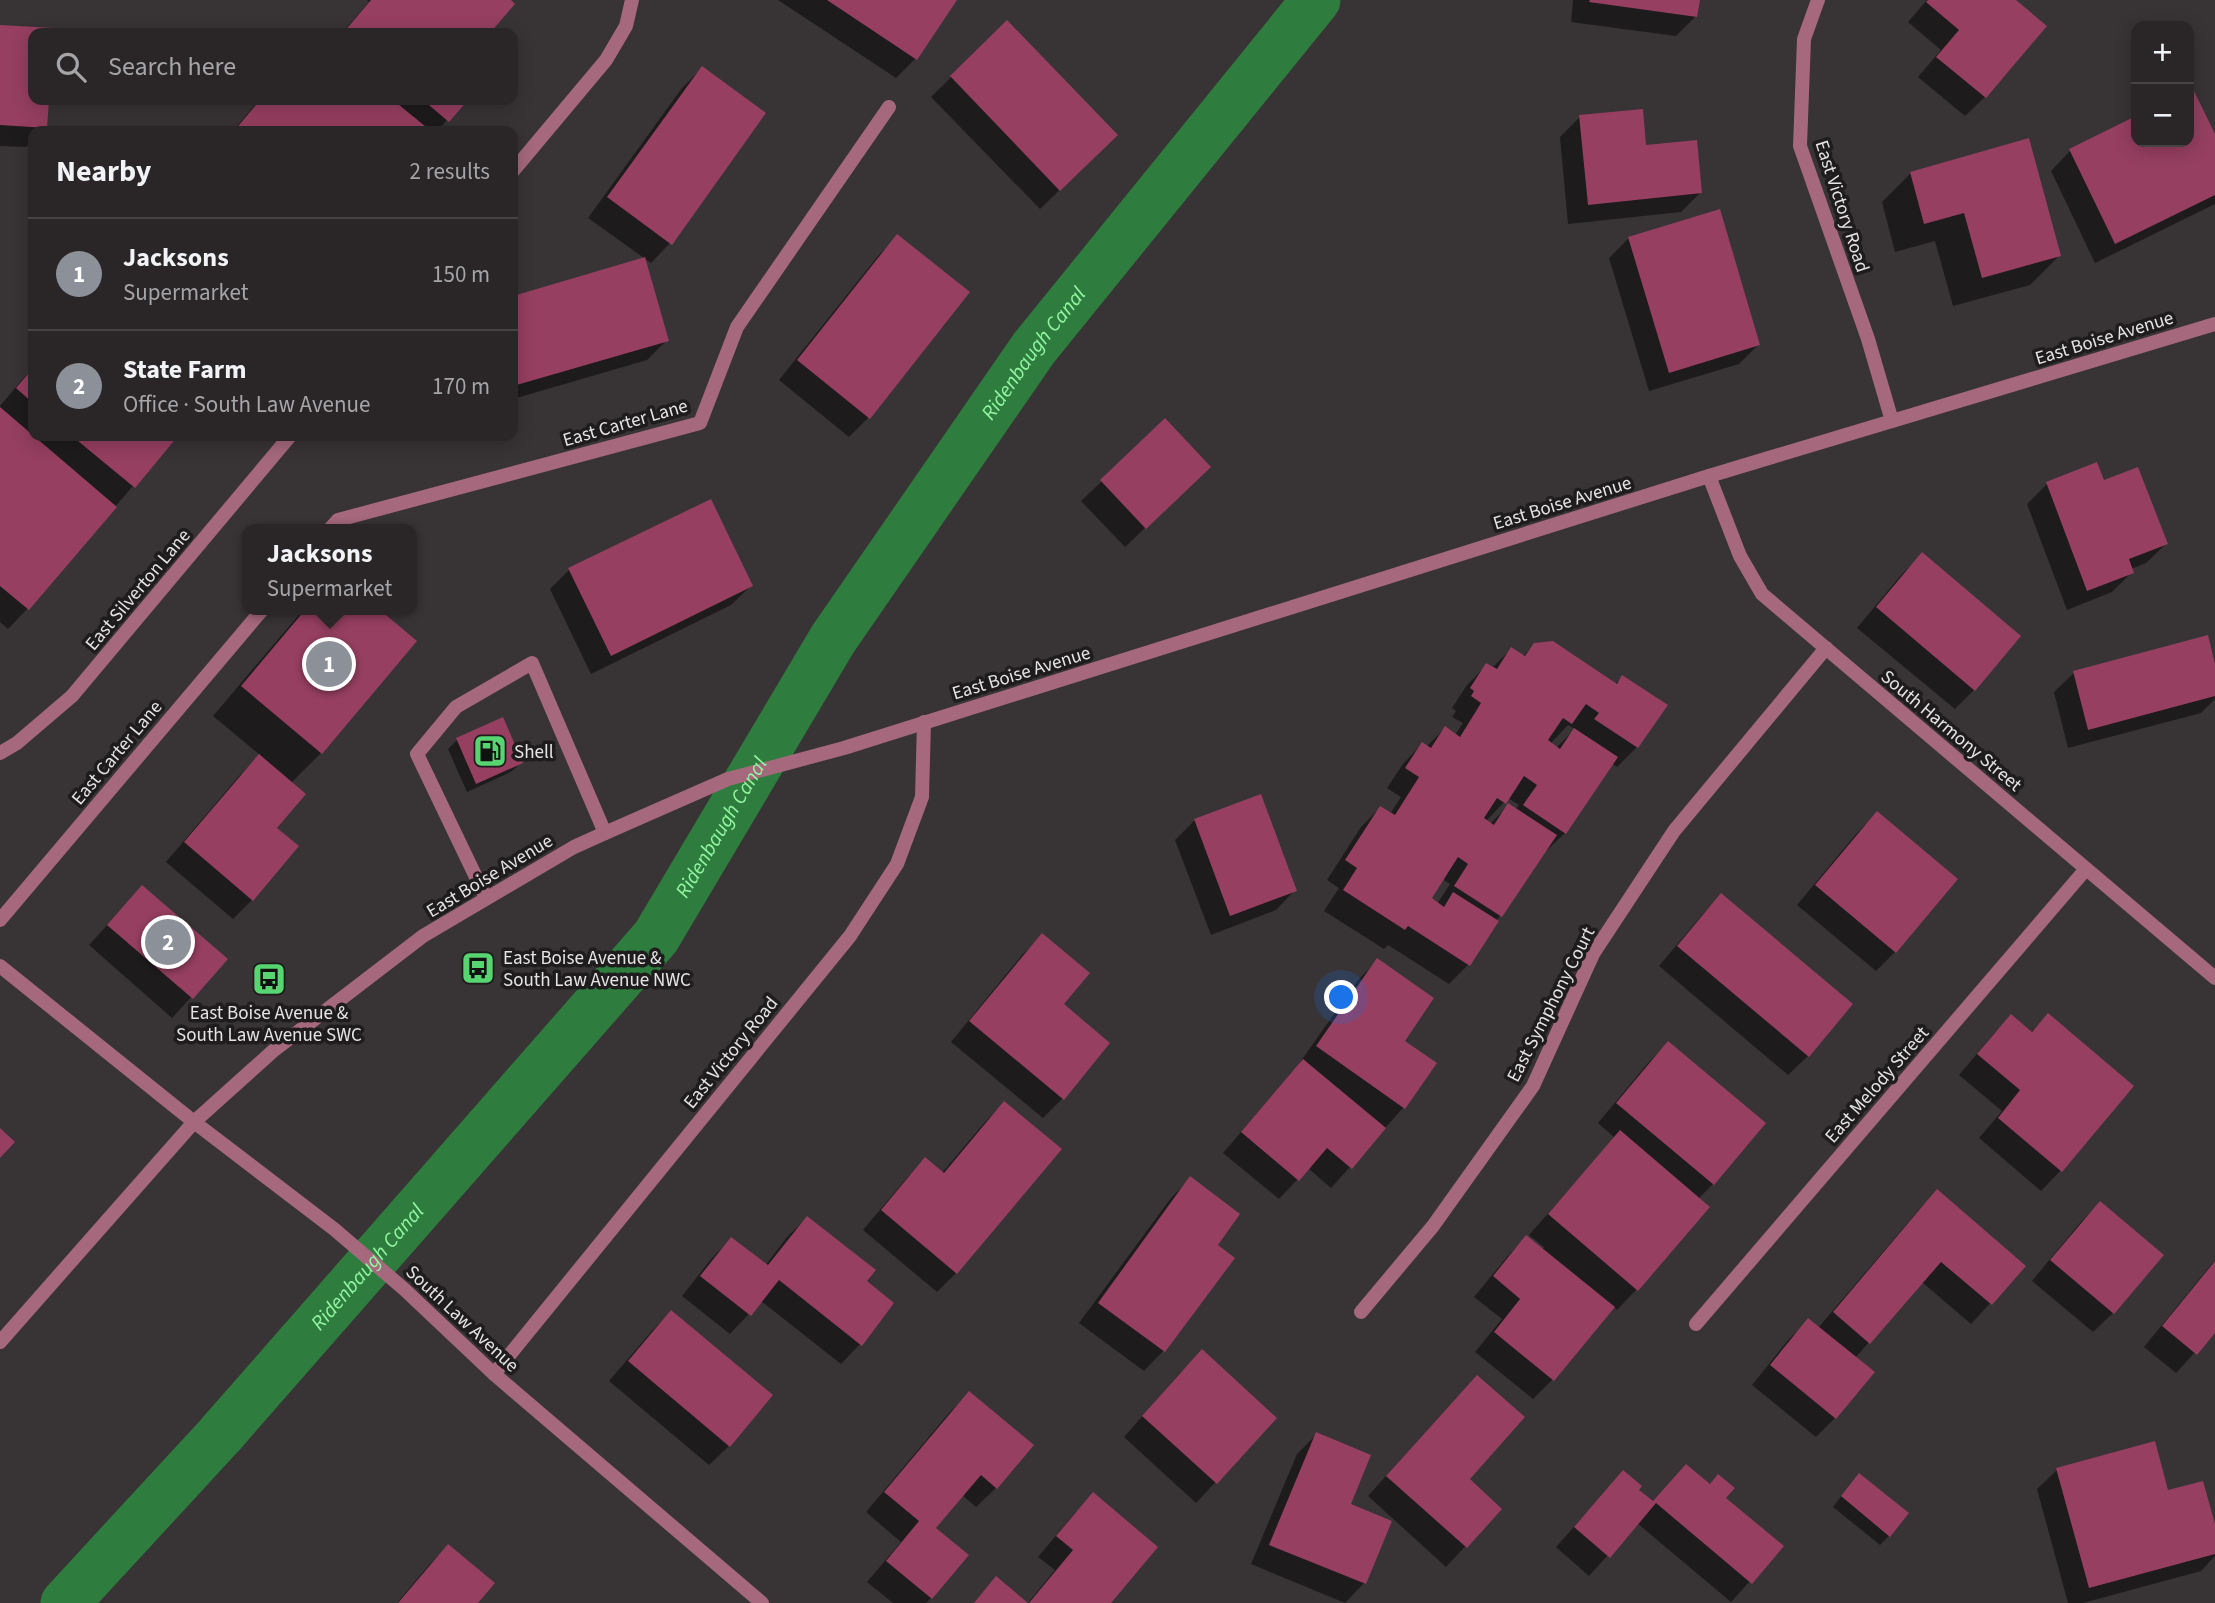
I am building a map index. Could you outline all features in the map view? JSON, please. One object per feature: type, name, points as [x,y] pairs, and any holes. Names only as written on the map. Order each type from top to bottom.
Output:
[{"type":"street","points":[[518,165],[606,60],[626,26],[632,0]]},
{"type":"street","name":"East Victory Road","points":[[1818,0],[1804,40],[1800,146],[1868,339],[1892,421]]},
{"type":"street","name":"East Carter Lane","points":[[334,524],[338,520],[700,423],[737,327],[889,107]]},
{"type":"street","name":"East Boise Avenue","points":[[0,1342],[194,1122],[273,1051],[423,936],[574,846],[728,779],[845,748],[1709,476],[2215,324]]},
{"type":"street","name":"East Silverton Lane","points":[[0,753],[17,743],[72,696],[286,441]]},
{"type":"street","name":"South Harmony Street","points":[[1709,476],[1740,556],[1762,594],[2215,978]]},
{"type":"street","name":"East Carter Lane","points":[[0,920],[258,615]]},
{"type":"street","name":"East Symphony Court","points":[[1362,1312],[1433,1226],[1533,1086],[1593,954],[1674,831],[1826,648]]},
{"type":"street","points":[[486,898],[416,754],[456,707],[533,663],[605,833]]},
{"type":"street","name":"East Victory Road","points":[[494,1374],[856,926],[897,864],[922,797],[924,722]]},
{"type":"street","name":"East Melody Street","points":[[1696,1324],[2086,869]]},
{"type":"street","name":"South Law Avenue","points":[[0,966],[194,1122],[334,1229],[404,1289],[494,1374],[762,1603]]},
{"type":"building","points":[[371,0],[511,0],[515,4],[494,28],[347,28]]},
{"type":"building","points":[[827,0],[957,0],[917,60]]},
{"type":"building","points":[[1700,0],[1697,17],[1589,2]]},
{"type":"building","points":[[2016,0],[2047,26],[1986,98],[1936,57],[1959,30],[1926,2]]},
{"type":"building","points":[[1007,20],[1118,135],[1060,191],[950,76]]},
{"type":"building","points":[[0,25],[54,28],[28,28],[28,105],[49,105],[47,126],[0,125]]},
{"type":"building","points":[[702,66],[766,113],[672,245],[607,197]]},
{"type":"building","points":[[2194,91],[2215,134],[2215,195],[2115,244],[2069,149],[2131,118],[2131,147],[2194,147]]},
{"type":"building","points":[[256,105],[399,105],[425,126],[238,126]]},
{"type":"building","points":[[429,105],[464,105],[449,122]]},
{"type":"building","points":[[1643,109],[1646,145],[1697,140],[1702,193],[1588,205],[1579,115]]},
{"type":"building","points":[[2029,138],[2061,256],[1982,278],[1964,213],[1924,224],[1910,172]]},
{"type":"building","points":[[1720,209],[1760,345],[1669,373],[1628,237]]},
{"type":"building","points":[[897,234],[970,292],[870,419],[797,360]]},
{"type":"building","points":[[645,257],[669,341],[518,385],[518,295]]},
{"type":"building","points":[[28,374],[28,399],[16,388]]},
{"type":"building","points":[[0,407],[28,431],[28,441],[40,441],[117,507],[29,610],[0,586]]},
{"type":"building","points":[[1165,418],[1211,467],[1146,529],[1100,480]]},
{"type":"building","points":[[78,441],[174,441],[135,488]]},
{"type":"building","points":[[2097,462],[2104,480],[2138,467],[2168,544],[2129,559],[2134,573],[2087,591],[2046,482]]},
{"type":"building","points":[[711,499],[753,586],[611,656],[568,568]]},
{"type":"building","points":[[1922,552],[2021,636],[1975,691],[1876,607]]},
{"type":"building","points":[[301,615],[386,615],[417,641],[322,754],[241,686]]},
{"type":"building","points":[[2208,635],[2215,664],[2215,696],[2088,730],[2073,671]]},
{"type":"building","points":[[1553,641],[1617,684],[1622,675],[1668,705],[1638,748],[1594,719],[1599,713],[1586,704],[1572,724],[1563,718],[1548,740],[1560,749],[1574,728],[1618,757],[1566,834],[1523,805],[1537,785],[1524,776],[1506,804],[1497,798],[1484,818],[1494,825],[1508,803],[1557,835],[1502,917],[1454,886],[1468,864],[1458,857],[1432,898],[1444,907],[1453,892],[1499,921],[1470,966],[1408,926],[1405,930],[1343,890],[1357,868],[1345,860],[1380,806],[1395,815],[1419,777],[1405,768],[1422,742],[1431,748],[1445,726],[1460,737],[1481,703],[1471,696],[1474,691],[1470,688],[1486,663],[1497,669],[1511,647],[1525,656],[1534,643]]},
{"type":"building","name":"Shell","points":[[503,717],[523,763],[476,784],[456,738]]},
{"type":"building","points":[[259,754],[306,794],[277,828],[299,846],[253,901],[184,842]]},
{"type":"building","points":[[1261,794],[1297,891],[1230,916],[1194,819]]},
{"type":"building","points":[[1877,811],[1958,879],[1896,953],[1815,885]]},
{"type":"building","points":[[142,885],[228,959],[193,999],[107,925]]},
{"type":"building","points":[[1721,893],[1853,1004],[1809,1057],[1677,946]]},
{"type":"building","points":[[1042,933],[1090,973],[1064,1004],[1110,1043],[1064,1100],[969,1021]]},
{"type":"building","points":[[1377,958],[1434,998],[1405,1041],[1437,1063],[1405,1109],[1316,1046]]},
{"type":"building","points":[[2048,1013],[2134,1086],[2062,1172],[1998,1118],[2020,1090],[1977,1054],[2011,1014],[2032,1032]]},
{"type":"building","points":[[1668,1041],[1766,1123],[1714,1185],[1616,1103]]},
{"type":"building","points":[[1303,1059],[1386,1128],[1352,1169],[1327,1148],[1299,1181],[1241,1132]]},
{"type":"building","points":[[1004,1101],[1062,1149],[957,1274],[881,1210],[925,1157],[944,1173]]},
{"type":"building","points":[[0,1128],[15,1142],[0,1158]]},
{"type":"building","points":[[1620,1130],[1710,1207],[1638,1291],[1548,1214]]},
{"type":"building","points":[[1190,1176],[1240,1214],[1218,1245],[1235,1258],[1165,1352],[1098,1303]]},
{"type":"building","points":[[1937,1189],[2026,1266],[1992,1305],[1941,1262],[1870,1344],[1833,1312]]},
{"type":"building","points":[[2100,1201],[2164,1255],[2114,1314],[2050,1260]]},
{"type":"building","points":[[807,1216],[876,1270],[867,1281],[894,1303],[862,1346],[779,1280],[751,1316],[700,1276],[731,1237],[768,1265]]},
{"type":"building","points":[[1526,1235],[1615,1307],[1554,1381],[1494,1332],[1520,1299],[1493,1276]]},
{"type":"building","points":[[2215,1261],[2215,1333],[2197,1355],[2162,1326]]},
{"type":"building","points":[[671,1310],[773,1395],[730,1447],[628,1361]]},
{"type":"building","points":[[1808,1318],[1875,1372],[1836,1419],[1770,1365]]},
{"type":"building","points":[[1202,1349],[1277,1418],[1217,1484],[1142,1416]]},
{"type":"building","points":[[1477,1375],[1525,1417],[1470,1479],[1502,1509],[1467,1548],[1386,1476]]},
{"type":"building","points":[[969,1391],[1034,1445],[997,1489],[981,1475],[936,1528],[969,1555],[932,1599],[886,1561],[919,1521],[884,1492]]},
{"type":"building","points":[[1316,1432],[1371,1455],[1351,1504],[1392,1521],[1366,1584],[1269,1545]]},
{"type":"building","points":[[2155,1441],[2168,1490],[2203,1481],[2215,1524],[2215,1554],[2089,1588],[2056,1468]]},
{"type":"building","points":[[1686,1464],[1710,1484],[1718,1474],[1735,1488],[1726,1498],[1784,1546],[1752,1584],[1656,1503],[1610,1558],[1574,1527],[1623,1470],[1642,1486],[1639,1490],[1653,1501]]},
{"type":"building","points":[[1859,1473],[1909,1513],[1890,1537],[1841,1496]]},
{"type":"building","points":[[1093,1492],[1158,1547],[1111,1603],[1029,1603],[1073,1550],[1056,1536]]},
{"type":"building","points":[[448,1544],[495,1583],[478,1603],[398,1603]]},
{"type":"building","points":[[996,1576],[1028,1603],[974,1603]]},
{"type":"waterway","name":"Ridenbaugh Canal","points":[[65,1603],[220,1435],[656,937],[833,639],[1034,348],[1316,0]]},
{"type":"place","name":"Jacksons","points":[[329,664]]},
{"type":"place","name":"Shell","points":[[490,751]]},
{"type":"place","name":"State Farm","points":[[168,942]]},
{"type":"place","name":"East Boise Avenue & South Law Avenue NWC","points":[[478,968]]},
{"type":"place","name":"East Boise Avenue & South Law Avenue SWC","points":[[269,979]]}]
